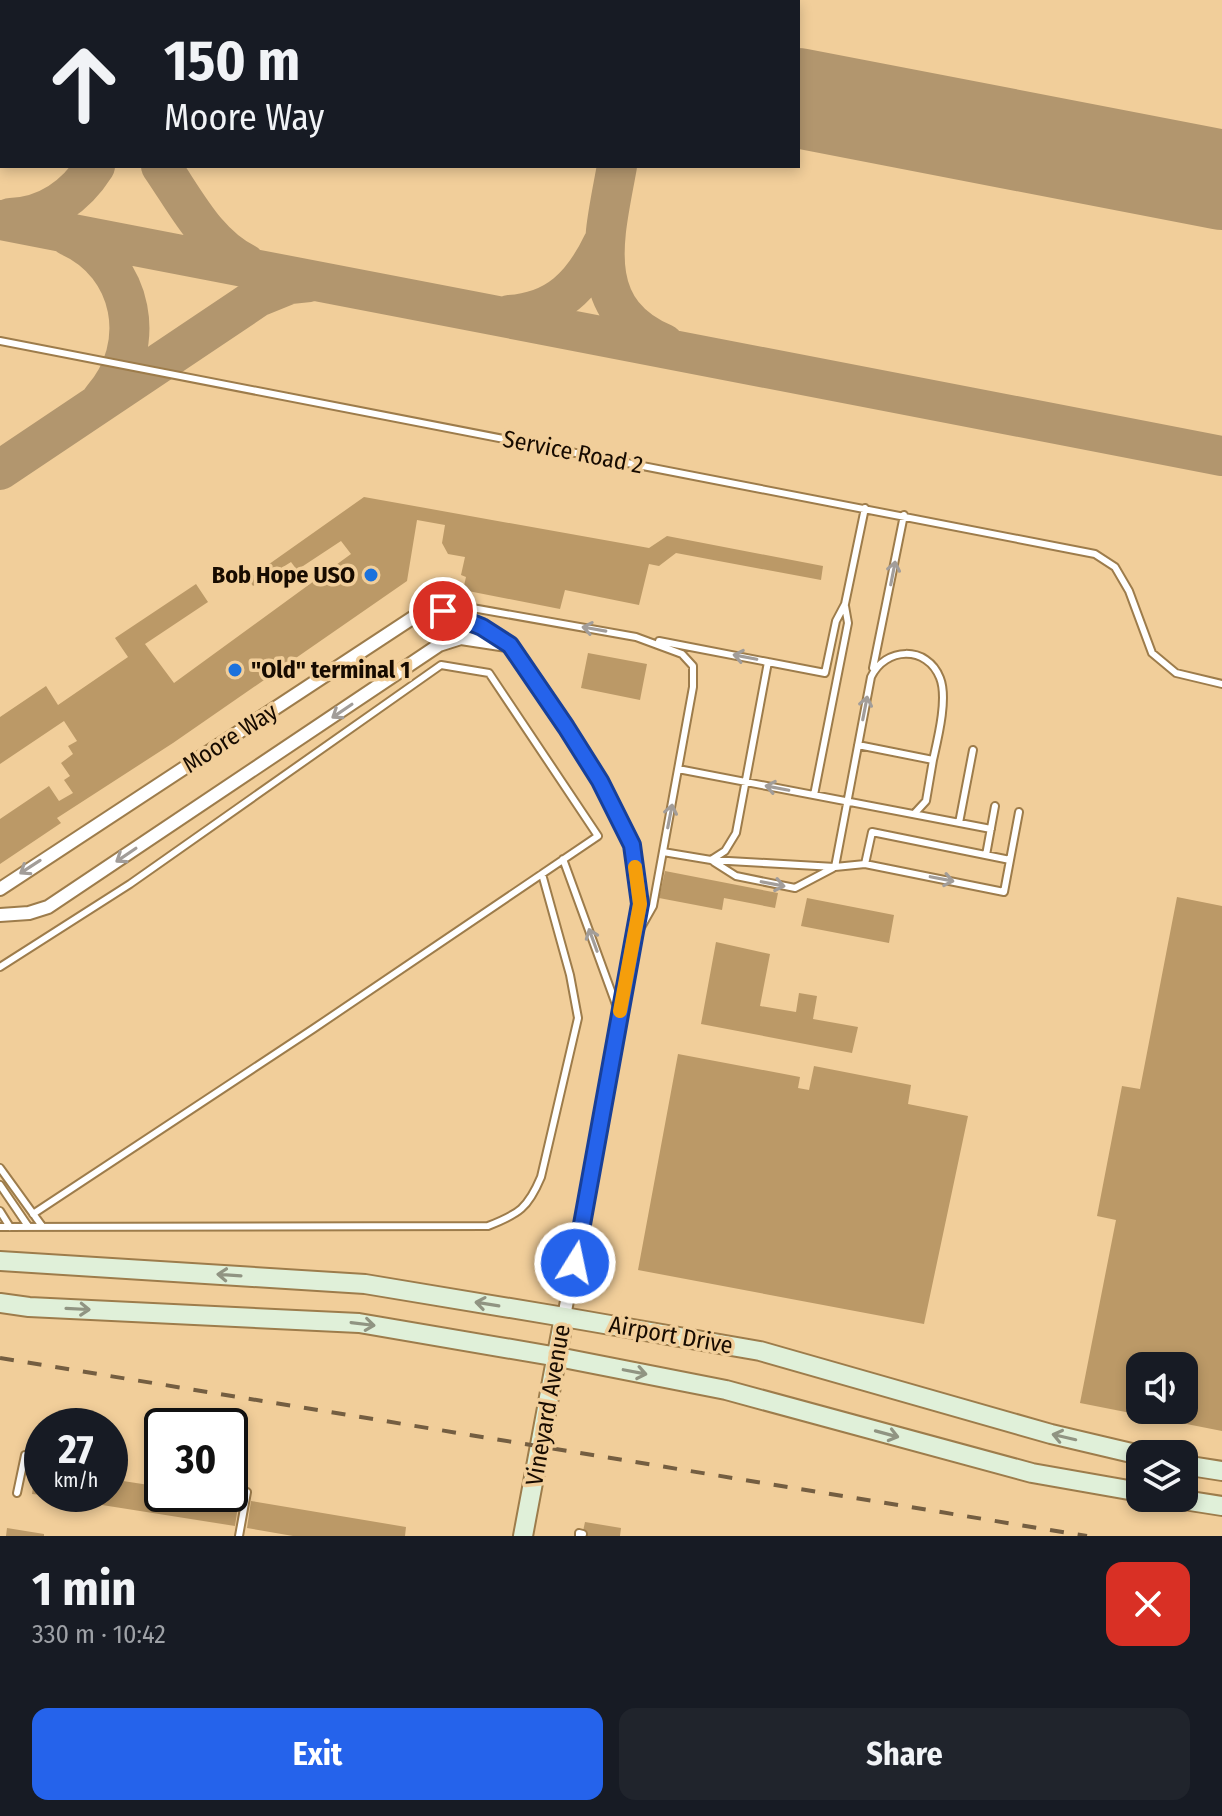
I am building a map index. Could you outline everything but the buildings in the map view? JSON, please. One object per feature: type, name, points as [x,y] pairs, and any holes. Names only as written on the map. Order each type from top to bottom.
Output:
[{"type":"main road","name":"Airport Drive","points":[[0,1261],[365,1284],[564,1317],[760,1351],[1051,1434],[1126,1452]]},
{"type":"main road","name":"Airport Drive","points":[[0,1303],[359,1323],[726,1390],[1032,1473],[1126,1490]]},
{"type":"main road","name":"Vineyard Avenue","points":[[523,1536],[564,1317]]},
{"type":"main road","points":[[1198,1467],[1222,1471]]},
{"type":"main road","points":[[1198,1502],[1222,1506]]},
{"type":"street","points":[[443,611],[482,627],[510,645],[600,781],[632,845],[640,904],[632,943]]},
{"type":"street","name":"Moore Way","points":[[0,889],[420,613],[443,611]]},
{"type":"street","points":[[0,915],[29,913],[48,907],[439,645],[461,638],[510,645]]},
{"type":"street","name":"Vineyard Avenue","points":[[564,1317],[632,943]]},
{"type":"lane","name":"Service Road 2","points":[[0,341],[1095,554],[1115,567],[1129,591],[1152,653],[1162,664],[1176,673],[1222,684]]},
{"type":"lane","points":[[443,611],[461,606],[825,673],[836,621],[845,604],[865,508]]},
{"type":"lane","points":[[835,867],[904,515]]},
{"type":"lane","points":[[814,795],[848,623],[845,604]]},
{"type":"lane","points":[[632,943],[653,906],[693,687],[693,666],[682,654],[636,637]]},
{"type":"lane","points":[[871,677],[886,658],[900,653],[920,657],[932,665],[940,677],[943,694],[926,801],[914,814]]},
{"type":"lane","points":[[711,860],[725,851],[736,833],[768,662]]},
{"type":"lane","points":[[0,967],[130,884],[441,665],[489,673],[598,836],[33,1214]]},
{"type":"lane","points":[[858,745],[933,760]]},
{"type":"lane","points":[[959,823],[973,750]]},
{"type":"lane","points":[[678,769],[991,829]]},
{"type":"lane","points":[[986,855],[995,806]]},
{"type":"lane","points":[[663,852],[711,860],[835,867],[865,864],[1004,892],[1019,812]]},
{"type":"lane","points":[[865,864],[872,832],[1010,860]]},
{"type":"lane","points":[[563,859],[619,1014]]},
{"type":"lane","points":[[711,860],[736,876],[795,888],[835,867]]},
{"type":"lane","points":[[0,1227],[488,1226],[518,1214],[533,1197],[541,1177],[578,1018],[570,975],[542,874]]},
{"type":"lane","points":[[0,1168],[42,1226]]},
{"type":"lane","points":[[0,1185],[28,1226]]},
{"type":"lane","points":[[0,1211],[10,1227]]},
{"type":"lane","points":[[17,1493],[24,1460]]},
{"type":"lane","points":[[239,1536],[243,1512]]},
{"type":"taxiway","points":[[10,218],[36,214],[59,203],[79,187],[94,168]]},
{"type":"taxiway","points":[[162,168],[208,234],[246,264]]},
{"type":"taxiway","points":[[617,168],[605,243],[605,267],[610,290],[620,311],[638,329],[664,344]]},
{"type":"taxiway","points":[[0,220],[1222,456]]},
{"type":"taxiway","points":[[69,236],[91,249],[108,266],[128,308],[126,355],[117,378],[102,399]]},
{"type":"taxiway","points":[[509,315],[541,308],[566,294],[587,272],[603,243]]},
{"type":"taxiway","points":[[0,470],[258,297],[290,284],[309,282]]},
{"type":"runway","points":[[800,98],[1222,180]]},
{"type":"railway","points":[[0,1358],[1087,1536]]},
{"type":"slow traffic","points":[[620,1011],[640,904],[635,867]]},
{"type":"place","name":"Bob Hope USO","points":[[371,575]]},
{"type":"place","name":"\"Old\" terminal 1","points":[[235,670]]},
{"type":"route","points":[[443,611],[482,627],[510,645],[600,781],[632,845],[640,904],[575,1263]]}]
